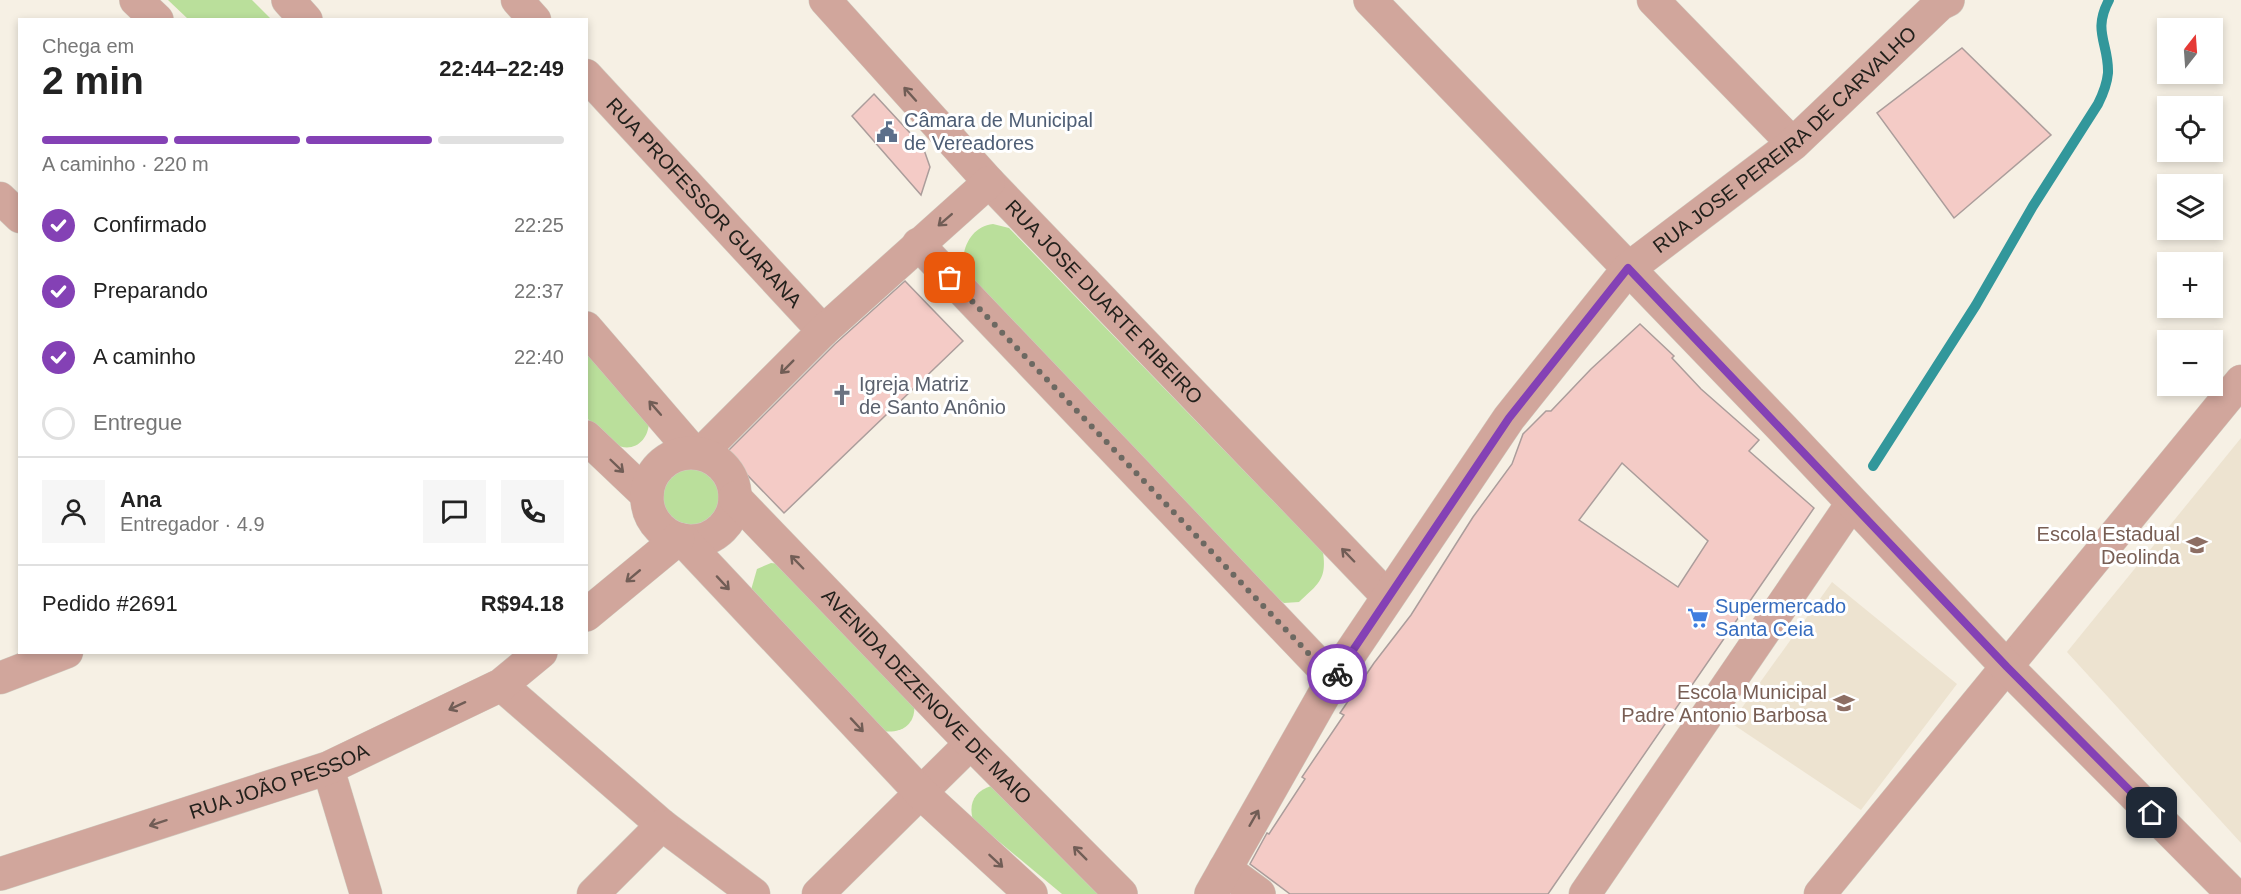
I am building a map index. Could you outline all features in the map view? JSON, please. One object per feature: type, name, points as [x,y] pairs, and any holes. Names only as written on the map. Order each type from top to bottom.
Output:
[{"type":"street","points":[[136,0],[155,18]]},
{"type":"street","points":[[288,0],[304,18]]},
{"type":"street","points":[[517,0],[533,18]]},
{"type":"street","name":"RUA JOSE DUARTE RIBEIRO","points":[[825,0],[989,182],[1388,597]]},
{"type":"street","points":[[1653,0],[1793,144]]},
{"type":"street","points":[[1376,2],[2007,667],[2233,894]]},
{"type":"street","name":"RUA JOSE PEREIRA DE CARVALHO","points":[[1218,881],[1333,679],[1509,418],[1628,268],[1793,144],[1942,2]]},
{"type":"street","name":"RUA PROFESSOR GUARANA","points":[[588,77],[823,331]]},
{"type":"street","points":[[697,453],[823,331],[989,182]]},
{"type":"street","points":[[0,198],[18,215]]},
{"type":"street","points":[[918,244],[1333,679]]},
{"type":"street","points":[[588,330],[697,453]]},
{"type":"street","points":[[1820,894],[2241,381]]},
{"type":"street","points":[[588,439],[647,495]]},
{"type":"street","points":[[588,613],[681,540],[702,540],[719,531],[731,517],[735,498],[733,483],[726,470],[715,460],[697,453],[679,454],[661,464],[650,481],[647,495],[653,519],[661,530],[681,540],[921,793],[1031,894]]},
{"type":"street","name":"AVENIDA DEZENOVE DE MAIO","points":[[735,498],[971,743],[1121,894]]},
{"type":"street","points":[[1585,894],[1852,503]]},
{"type":"street","points":[[0,678],[62,654]]},
{"type":"street","name":"RUA JOÃO PESSOA","points":[[0,874],[328,768],[501,685],[539,654]]},
{"type":"street","points":[[501,685],[663,825],[754,894]]},
{"type":"street","points":[[818,894],[971,743]]},
{"type":"street","points":[[328,768],[366,894]]},
{"type":"street","points":[[593,894],[663,825]]},
{"type":"street","points":[[1218,881],[1259,894]]},
{"type":"shaded area","name":"Escola Estadual Deolinda","points":[[2241,438],[2241,843],[2067,652]]},
{"type":"shaded area","name":"Escola Municipal Padre Antonio Barbosa","points":[[1832,582],[1957,684],[1861,810],[1731,723]]},
{"type":"green space","points":[[168,0],[252,0],[270,18],[187,18]]},
{"type":"green space","points":[[993,224],[1009,228],[1323,552],[1324,569],[1320,581],[1299,602],[1284,603],[1272,594],[964,270],[964,255],[969,240],[979,229]]},
{"type":"green space","points":[[588,345],[649,421],[643,440],[633,446],[621,447],[603,435],[588,419]]},
{"type":"green space","points":[[691,464],[703,466],[714,473],[721,484],[723,496],[721,508],[714,519],[703,526],[691,528],[679,526],[668,519],[661,508],[659,496],[661,484],[668,473],[679,466]]},
{"type":"green space","points":[[771,563],[780,564],[914,702],[913,716],[907,726],[896,731],[882,731],[751,590],[757,569]]},
{"type":"green space","points":[[991,786],[1105,894],[1062,894],[973,820],[971,808],[974,798],[985,788]]},
{"type":"building","points":[[1962,48],[2051,135],[1954,218],[1877,113]]},
{"type":"building","name":"Câmara de Municipal de Vereadores","points":[[874,94],[923,147],[930,167],[921,195],[852,116]]},
{"type":"building","name":"Igreja Matriz de Santo Anônio","points":[[905,281],[963,341],[784,513],[726,453],[835,344]]},
{"type":"building","points":[[1640,324],[1674,356],[1672,358],[1701,389],[1759,440],[1749,451],[1814,508],[1548,894],[1290,894],[1250,864],[1267,833],[1269,834],[1305,779],[1302,777],[1344,715],[1340,713],[1374,663],[1411,615],[1473,517],[1512,464],[1523,434],[1546,411],[1551,411],[1591,369]],"holes":[[[1622,463],[1708,541],[1678,587],[1579,520]]]},
{"type":"waterway","points":[[1873,466],[1976,305],[2033,206],[2098,104],[2105,89],[2108,73],[2101,29],[2104,11],[2109,0]]},
{"type":"way so far","points":[[950,278],[1333,679],[1337,674]]},
{"type":"place","name":"Câmara de Municipal de Vereadores","points":[[887,132]]},
{"type":"place","name":"Igreja Matriz de Santo Anônio","points":[[842,395]]},
{"type":"place","name":"Escola Estadual Deolinda","points":[[2197,545]]},
{"type":"place","name":"Supermercado Santa Ceia","points":[[1698,618]]},
{"type":"place","name":"Escola Municipal Padre Antonio Barbosa","points":[[1844,703]]},
{"type":"route","points":[[1337,674],[1509,418],[1628,268],[2007,667],[2152,813]]}]
